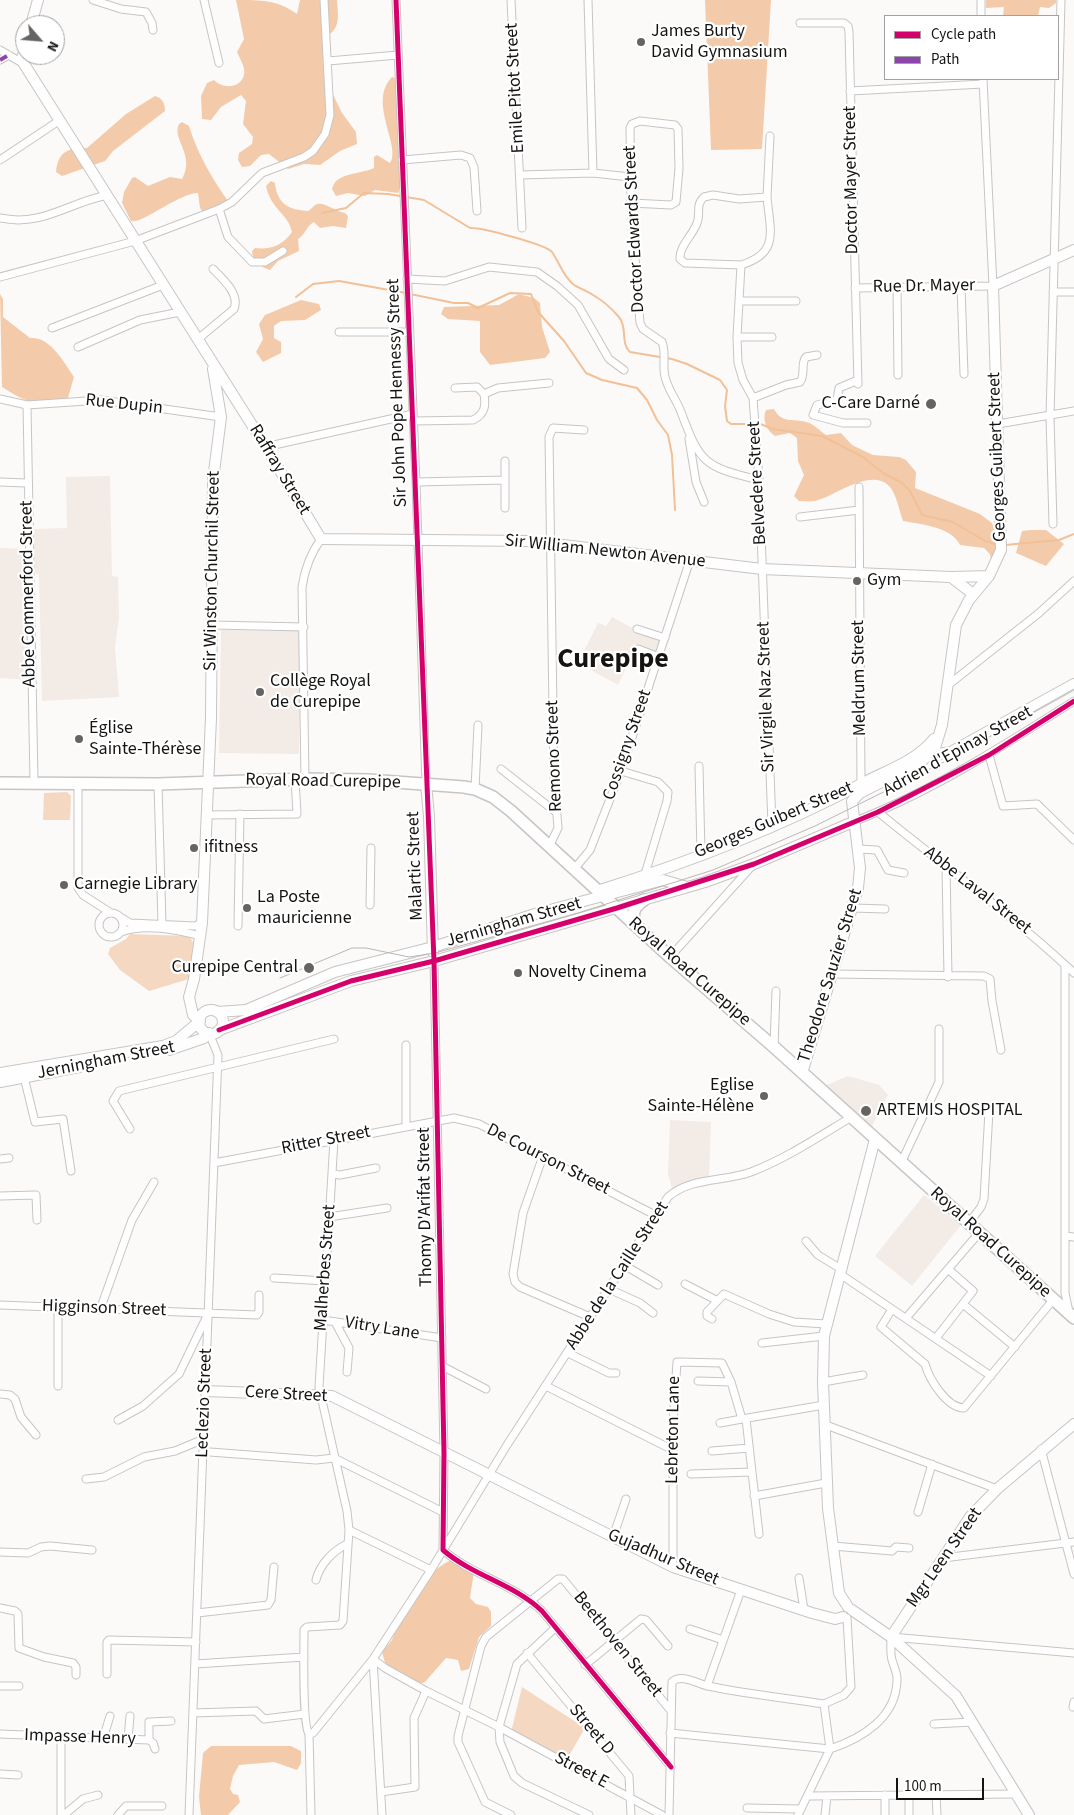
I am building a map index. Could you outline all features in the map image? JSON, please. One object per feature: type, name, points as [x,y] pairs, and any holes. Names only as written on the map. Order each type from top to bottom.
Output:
[{"type":"main road","name":"Royal Road Curepipe","points":[[0,783],[158,784],[300,779],[426,784],[475,789],[503,804],[670,957],[774,1047],[850,1118],[1072,1316]]},
{"type":"main road","points":[[635,925],[633,912],[637,904],[644,900]]},
{"type":"street","points":[[34,15],[38,0]]},
{"type":"street","points":[[93,0],[121,9],[146,12],[152,23],[153,30]]},
{"type":"street","points":[[204,0],[219,63]]},
{"type":"street","points":[[0,277],[135,241],[219,209],[232,202],[256,176],[297,162],[313,151],[321,142],[330,114],[324,0]]},
{"type":"street","name":"Sir John Pope Hennessy Street","points":[[396,0],[416,482],[426,784]]},
{"type":"street","name":"Emile Pitot Street","points":[[511,0],[522,228]]},
{"type":"street","points":[[588,0],[593,173]]},
{"type":"street","points":[[981,0],[981,15]]},
{"type":"street","points":[[1059,74],[1061,0]]},
{"type":"street","name":"Doctor Mayer Street","points":[[800,23],[844,23],[848,26],[850,91],[858,382],[838,388],[837,400],[817,405],[812,415],[843,423],[867,422]]},
{"type":"street","points":[[0,50],[15,59]]},
{"type":"street","points":[[0,60],[9,55]]},
{"type":"street","points":[[328,61],[398,55]]},
{"type":"street","points":[[25,65],[108,195],[211,362]]},
{"type":"street","points":[[1053,524],[1050,417],[1059,80]]},
{"type":"street","points":[[850,91],[983,81],[993,286],[1074,250]]},
{"type":"street","points":[[0,160],[60,120]]},
{"type":"street","name":"Doctor Edwards Street","points":[[630,203],[671,205],[676,202],[680,168],[678,129],[675,125],[640,121],[632,124],[630,128],[630,203],[640,323],[643,329],[662,342],[666,381],[682,413],[689,436],[707,462],[726,471],[759,480]]},
{"type":"street","points":[[767,197],[739,199],[713,195],[704,197],[698,205],[697,224],[680,255],[685,263],[741,265],[758,260],[766,250],[770,238],[767,197],[770,136]]},
{"type":"street","points":[[402,160],[461,155],[470,158],[474,166],[477,211]]},
{"type":"street","points":[[520,175],[593,173],[630,176]]},
{"type":"street","points":[[0,218],[27,221],[54,215],[90,198],[108,195]]},
{"type":"street","points":[[219,209],[228,237],[252,262],[265,262],[283,251]]},
{"type":"street","points":[[741,265],[737,337],[738,364],[743,380],[754,398],[786,385],[800,382],[803,379],[804,360],[806,357],[817,355]]},
{"type":"street","points":[[407,279],[445,281],[489,267],[537,272],[557,286],[578,305],[609,359],[624,370]]},
{"type":"street","points":[[198,339],[234,309],[236,304],[233,293],[214,269]]},
{"type":"street","points":[[52,328],[163,285]]},
{"type":"street","points":[[961,286],[964,374]]},
{"type":"street","name":"Rue Dr. Mayer","points":[[855,288],[993,286]]},
{"type":"street","name":"Georges Guibert Street","points":[[600,894],[645,874],[701,854],[861,788],[930,755],[939,737],[956,625],[973,594],[989,576],[1001,545],[993,286]]},
{"type":"street","points":[[897,287],[898,375]]},
{"type":"street","points":[[1053,292],[1074,292]]},
{"type":"street","points":[[739,301],[796,302]]},
{"type":"street","points":[[78,347],[140,320],[180,312]]},
{"type":"street","points":[[339,332],[410,332]]},
{"type":"street","points":[[737,337],[772,337]]},
{"type":"street","name":"Raffray Street","points":[[211,362],[264,444],[321,539]]},
{"type":"street","name":"Sir Winston Churchil Street","points":[[191,1006],[189,997],[194,979],[202,923],[209,782],[213,625],[213,480],[220,417],[220,404],[211,362]]},
{"type":"street","points":[[484,394],[498,388],[549,384]]},
{"type":"street","points":[[264,444],[274,445],[413,417],[473,420],[481,416],[485,409],[484,394],[477,387],[454,388]]},
{"type":"street","name":"Belvedere Street","points":[[754,398],[762,568]]},
{"type":"street","name":"Rue Dupin","points":[[0,399],[26,405],[102,400],[220,417]]},
{"type":"street","points":[[220,404],[225,400],[237,402]]},
{"type":"street","name":"Abbe Commerford Street","points":[[26,405],[26,483],[34,782]]},
{"type":"street","points":[[998,424],[1050,417],[1074,411]]},
{"type":"street","name":"Remono Street","points":[[549,847],[558,828],[554,778],[550,431],[553,428],[584,430]]},
{"type":"street","points":[[689,436],[694,472],[704,502]]},
{"type":"street","points":[[505,461],[505,508]]},
{"type":"street","points":[[416,482],[505,480]]},
{"type":"street","points":[[0,482],[26,483]]},
{"type":"street","name":"Meldrum Street","points":[[859,487],[861,788]]},
{"type":"street","points":[[800,517],[859,510]]},
{"type":"street","points":[[206,815],[297,814],[300,779],[304,627],[302,587],[305,568],[311,552],[321,539]]},
{"type":"street","name":"Sir William Newton Avenue","points":[[321,539],[550,543],[762,568],[859,573]]},
{"type":"street","name":"Cossigny Street","points":[[575,868],[590,850],[621,771],[690,560]]},
{"type":"street","name":"Sir Virgile Naz Street","points":[[762,568],[772,825]]},
{"type":"street","points":[[859,573],[951,577],[989,576]]},
{"type":"street","points":[[951,577],[973,594]]},
{"type":"street","points":[[947,686],[1025,624],[1074,581]]},
{"type":"street","points":[[213,625],[304,627]]},
{"type":"street","points":[[637,629],[665,638]]},
{"type":"street","points":[[638,648],[658,657]]},
{"type":"street","points":[[906,762],[930,755],[945,754],[970,743],[1074,684]]},
{"type":"street","name":"Adrien d'Epinay Street","points":[[853,822],[878,812],[989,755],[1074,701]]},
{"type":"street","points":[[475,789],[478,725]]},
{"type":"street","points":[[939,737],[945,754]]},
{"type":"street","name":"Georges Guibert Street","points":[[861,788],[906,762],[927,748],[939,737]]},
{"type":"street","points":[[989,755],[1003,806],[1037,804],[1074,840]]},
{"type":"street","points":[[699,766],[701,854]]},
{"type":"street","points":[[501,769],[557,813]]},
{"type":"street","points":[[621,771],[658,782],[668,792],[645,874]]},
{"type":"street","points":[[78,783],[78,888],[83,895],[130,923],[195,926],[202,923]]},
{"type":"street","points":[[158,784],[162,924]]},
{"type":"street","name":"Malartic Street","points":[[426,784],[429,816],[434,961]]},
{"type":"street","name":"Theodore Sauzier Street","points":[[802,1073],[853,908],[860,879],[852,801],[861,788]]},
{"type":"street","name":"Abbe Laval Street","points":[[878,812],[1017,921],[1074,973]]},
{"type":"street","points":[[238,926],[240,814]]},
{"type":"street","points":[[616,908],[687,887],[754,864],[853,822]]},
{"type":"street","points":[[370,848],[370,905]]},
{"type":"street","points":[[858,849],[877,850],[888,870],[904,873]]},
{"type":"street","points":[[670,957],[754,864]]},
{"type":"street","points":[[946,866],[948,977]]},
{"type":"street","points":[[600,894],[663,880],[687,887]]},
{"type":"street","name":"Jerningham Street","points":[[218,1012],[246,1010],[335,972],[433,947],[600,894]]},
{"type":"street","points":[[96,903],[101,918],[100,930],[105,936],[112,937],[134,928],[183,931],[200,936]]},
{"type":"street","name":"Jerningham Street","points":[[220,1030],[351,981],[434,961],[616,908]]},
{"type":"street","points":[[853,908],[885,909]]},
{"type":"street","points":[[101,918],[111,913]]},
{"type":"street","points":[[121,932],[124,925],[122,918]]},
{"type":"street","name":"Thomy D'Arifat Street","points":[[434,961],[444,1453],[443,1550]]},
{"type":"street","points":[[1066,965],[1065,1293],[1072,1316]]},
{"type":"street","points":[[832,974],[984,976],[990,979],[1001,1050]]},
{"type":"street","points":[[774,1047],[776,991]]},
{"type":"street","points":[[191,1006],[198,1012],[212,1010],[218,1012],[223,1020],[220,1030],[209,1033],[202,1029],[200,1021],[194,1017],[191,1006]]},
{"type":"street","points":[[200,1021],[205,1012]]},
{"type":"street","name":"Jerningham Street","points":[[0,1073],[163,1046],[176,1041],[200,1021]]},
{"type":"street","points":[[901,1163],[939,1082],[939,1029]]},
{"type":"street","name":"Jerningham Street","points":[[0,1082],[154,1054],[204,1038],[209,1033]]},
{"type":"street","name":"Leclezio Street","points":[[189,1815],[218,1067],[218,1055],[209,1033]]},
{"type":"street","points":[[130,1129],[112,1101],[119,1091],[334,1039]]},
{"type":"street","points":[[406,1045],[406,1126]]},
{"type":"street","points":[[24,1077],[35,1122],[63,1119],[71,1171]]},
{"type":"street","points":[[969,1223],[981,1208],[984,1199],[989,1111]]},
{"type":"street","name":"Abbe de la Caille Street","points":[[309,1734],[313,1733],[373,1659],[668,1197],[678,1188],[689,1184],[730,1179],[755,1170],[794,1152],[850,1118]]},
{"type":"street","name":"De Courson Street","points":[[438,1120],[465,1119],[543,1156],[655,1215]]},
{"type":"street","name":"Ritter Street","points":[[214,1163],[438,1120]]},
{"type":"street","points":[[669,1815],[672,1682],[675,1679],[681,1678],[707,1686],[824,1704],[844,1696],[851,1687],[848,1614],[839,1593],[826,1483],[826,1425],[823,1382],[824,1336],[875,1139]]},
{"type":"street","name":"Malherbes Street","points":[[304,1657],[304,1630],[307,1627],[340,1625],[343,1621],[348,1530],[347,1510],[319,1387],[334,1140]]},
{"type":"street","points":[[543,1156],[523,1213],[514,1274],[515,1282],[520,1287],[590,1317]]},
{"type":"street","points":[[0,1159],[8,1158]]},
{"type":"street","points":[[1065,1166],[1074,1168]]},
{"type":"street","points":[[332,1174],[340,1175],[376,1168]]},
{"type":"street","points":[[100,1310],[132,1220],[154,1182]]},
{"type":"street","points":[[0,1196],[36,1195],[37,1220]]},
{"type":"street","points":[[330,1218],[387,1208]]},
{"type":"street","points":[[906,1318],[979,1233]]},
{"type":"street","points":[[1066,1236],[1074,1237]]},
{"type":"street","points":[[806,1241],[818,1255],[840,1272],[991,1376]]},
{"type":"street","points":[[624,1265],[658,1285]]},
{"type":"street","points":[[936,1338],[973,1291],[948,1269]]},
{"type":"street","points":[[274,1278],[326,1281]]},
{"type":"street","points":[[685,1284],[716,1300]]},
{"type":"street","points":[[609,1288],[653,1313]]},
{"type":"street","points":[[712,1319],[706,1314],[716,1300],[724,1294],[769,1314],[794,1322],[826,1324]]},
{"type":"street","name":"Higginson Street","points":[[0,1305],[257,1315],[259,1312],[259,1295]]},
{"type":"street","points":[[892,1309],[881,1327],[925,1364],[927,1371],[946,1398],[960,1408],[968,1406],[1053,1300]]},
{"type":"street","points":[[963,1304],[1014,1347]]},
{"type":"street","points":[[58,1308],[58,1386]]},
{"type":"street","points":[[118,1420],[143,1406],[179,1374],[209,1314]]},
{"type":"street","name":"Vitry Lane","points":[[323,1320],[442,1338]]},
{"type":"street","points":[[335,1322],[349,1348],[347,1372]]},
{"type":"street","points":[[762,1343],[824,1336]]},
{"type":"street","points":[[568,1353],[609,1374],[616,1374]]},
{"type":"street","name":"Lebreton Lane","points":[[673,1567],[673,1450],[677,1362],[722,1363],[744,1419],[759,1534]]},
{"type":"street","points":[[442,1366],[486,1389]]},
{"type":"street","points":[[823,1382],[848,1380],[864,1375]]},
{"type":"street","points":[[698,1381],[731,1382]]},
{"type":"street","points":[[546,1386],[673,1450]]},
{"type":"street","name":"Cere Street","points":[[206,1391],[332,1396],[348,1402],[444,1453],[491,1474]]},
{"type":"street","points":[[0,1394],[10,1395],[15,1399],[21,1417],[36,1435]]},
{"type":"street","points":[[720,1423],[824,1405]]},
{"type":"street","name":"Mgr Leen Street","points":[[891,1637],[970,1517],[997,1489],[1074,1424]]},
{"type":"street","points":[[826,1425],[997,1489]]},
{"type":"street","points":[[86,1479],[104,1477],[144,1457],[175,1451],[204,1439]]},
{"type":"street","points":[[712,1451],[749,1448]]},
{"type":"street","points":[[1042,1450],[1070,1543],[1074,1574]]},
{"type":"street","points":[[210,1452],[316,1460],[334,1458],[442,1512]]},
{"type":"street","points":[[918,1512],[932,1464]]},
{"type":"street","points":[[690,1474],[752,1472]]},
{"type":"street","name":"Gujadhur Street","points":[[491,1474],[673,1567],[835,1619],[848,1614],[864,1619],[891,1637]]},
{"type":"street","points":[[754,1496],[826,1483]]},
{"type":"street","points":[[613,1537],[626,1499]]},
{"type":"street","points":[[348,1530],[431,1570]]},
{"type":"street","points":[[943,1558],[1070,1543]]},
{"type":"street","points":[[316,1580],[322,1565],[336,1549],[347,1544]]},
{"type":"street","points":[[0,1552],[28,1553],[41,1547],[50,1546],[92,1550]]},
{"type":"street","points":[[833,1546],[892,1552],[896,1547],[909,1548]]},
{"type":"street","points":[[443,1550],[458,1563],[530,1599],[671,1767]]},
{"type":"street","points":[[197,1613],[268,1605],[271,1600],[274,1567]]},
{"type":"street","points":[[799,1578],[804,1610]]},
{"type":"street","name":"Beethoven Street","points":[[530,1599],[558,1579],[562,1580],[671,1711]]},
{"type":"street","points":[[707,1686],[741,1590]]},
{"type":"street","points":[[510,1815],[485,1802],[458,1742],[463,1711],[481,1646],[486,1637],[530,1599]]},
{"type":"street","points":[[0,1608],[14,1611],[18,1614],[19,1648],[44,1657],[73,1663],[76,1667],[76,1675]]},
{"type":"street","points":[[585,1665],[643,1618],[668,1646]]},
{"type":"street","points":[[555,1628],[527,1653],[514,1670],[499,1727],[500,1742],[514,1776],[522,1783],[581,1813],[589,1815]]},
{"type":"street","points":[[690,1629],[723,1640]]},
{"type":"street","points":[[891,1637],[1074,1654]]},
{"type":"street","points":[[891,1637],[947,1686],[972,1722],[1029,1815]]},
{"type":"street","points":[[670,1733],[830,1749],[856,1738],[882,1718],[892,1705],[897,1678],[892,1660],[891,1637]]},
{"type":"street","points":[[107,1674],[108,1642],[110,1640],[196,1642]]},
{"type":"street","name":"Street D","points":[[527,1653],[629,1776],[631,1815]]},
{"type":"street","points":[[195,1664],[304,1657],[305,1714],[309,1734],[311,1815]]},
{"type":"street","points":[[373,1659],[382,1815]]},
{"type":"street","name":"Street E","points":[[373,1659],[463,1711],[499,1727],[662,1815]]},
{"type":"street","points":[[0,1686],[19,1686]]},
{"type":"street","points":[[381,1792],[415,1787],[414,1718],[426,1691]]},
{"type":"street","points":[[748,1808],[799,1812],[809,1796],[830,1749],[824,1704]]},
{"type":"street","points":[[193,1713],[256,1711],[264,1719],[305,1714]]},
{"type":"street","points":[[102,1738],[110,1716]]},
{"type":"street","points":[[128,1740],[130,1716]]},
{"type":"street","points":[[149,1740],[149,1722],[171,1721]]},
{"type":"street","points":[[934,1724],[972,1722]]},
{"type":"street","name":"Impasse Henry","points":[[0,1734],[149,1740],[153,1743],[155,1749]]},
{"type":"street","points":[[61,1737],[62,1815]]},
{"type":"street","points":[[0,1774],[18,1775]]},
{"type":"street","points":[[809,1796],[1016,1794]]},
{"type":"street","points":[[62,1815],[83,1799],[98,1795]]},
{"type":"street","points":[[885,1795],[885,1815]]},
{"type":"street","points":[[909,1795],[909,1815]]},
{"type":"street","points":[[936,1795],[936,1815]]},
{"type":"street","points":[[825,1815],[827,1796]]},
{"type":"street","points":[[118,1815],[126,1806],[162,1806]]},
{"type":"shaded area","points":[[236,0],[276,3],[297,14],[300,0],[337,0],[338,21],[335,29],[327,36],[324,76],[342,113],[356,132],[357,144],[340,151],[320,165],[304,164],[288,169],[269,154],[261,155],[250,166],[242,167],[238,160],[239,153],[252,144],[253,137],[243,124],[246,101],[241,95],[221,107],[211,120],[202,119],[201,96],[207,83],[214,80],[221,85],[235,85],[242,80],[244,75],[243,66],[237,52],[244,39]]},
{"type":"shaded area","points":[[705,0],[771,0],[762,149],[711,150]]},
{"type":"shaded area","points":[[986,0],[1056,0],[1056,3],[1049,8],[1040,7],[1038,15],[1003,15],[1004,7],[986,8]]},
{"type":"shaded area","points":[[392,77],[399,79],[402,167],[398,193],[375,190],[365,196],[348,193],[336,196],[332,189],[338,180],[374,168],[374,157],[377,155],[390,163],[393,156],[392,146],[383,99],[385,87]]},
{"type":"shaded area","points":[[155,96],[163,101],[165,111],[113,151],[105,161],[62,176],[56,172],[59,159],[65,152],[87,148],[126,114]]},
{"type":"shaded area","points":[[182,122],[189,126],[206,166],[230,204],[205,215],[200,208],[198,193],[190,194],[143,218],[131,221],[122,203],[124,192],[132,178],[135,177],[148,186],[170,177],[182,179],[186,170],[186,162],[177,130]]},
{"type":"shaded area","points":[[271,181],[275,183],[281,201],[290,207],[308,211],[315,205],[321,204],[345,213],[348,216],[346,228],[333,226],[320,228],[314,222],[311,224],[298,239],[299,251],[278,261],[270,270],[258,263],[252,255],[252,251],[255,248],[276,246],[292,232],[287,220],[268,194],[266,186]]},
{"type":"shaded area","points":[[0,294],[3,299],[3,317],[30,338],[44,341],[56,351],[66,364],[74,377],[68,398],[48,402],[33,402],[19,397],[2,387]]},
{"type":"shaded area","points":[[519,294],[534,298],[540,303],[542,327],[550,352],[545,358],[490,365],[480,352],[480,321],[448,319],[441,314],[444,307],[499,305]]},
{"type":"shaded area","points":[[301,300],[319,304],[321,310],[305,320],[281,321],[274,326],[274,338],[281,342],[281,353],[263,362],[256,352],[263,339],[259,324],[265,315]]},
{"type":"shaded area","points":[[774,409],[784,419],[809,423],[826,435],[841,433],[852,445],[873,455],[899,457],[906,460],[916,472],[915,488],[980,514],[992,523],[1001,546],[991,560],[990,554],[984,548],[960,545],[956,539],[943,530],[903,521],[891,488],[880,481],[861,482],[815,501],[799,501],[794,496],[804,475],[798,461],[797,438],[790,433],[775,436],[769,431],[765,421],[765,414],[766,410]]},
{"type":"shaded area","points":[[110,476],[112,576],[118,577],[119,618],[115,647],[119,697],[42,701],[39,575],[35,572],[34,529],[67,528],[66,477]]},
{"type":"shaded area","points":[[1046,530],[1064,544],[1046,566],[1016,553],[1022,531]]},
{"type":"shaded area","points":[[0,548],[27,549],[32,680],[0,678]]},
{"type":"shaded area","points":[[612,617],[638,631],[663,639],[657,655],[636,647],[618,685],[578,663],[598,623],[606,626]]},
{"type":"shaded area","name":"Collège Royal de Curepipe","points":[[221,630],[301,631],[299,754],[219,753]]},
{"type":"shaded area","points":[[67,792],[71,796],[70,820],[43,820],[44,793]]},
{"type":"shaded area","points":[[130,934],[189,936],[195,945],[192,978],[149,991],[120,970],[108,954],[110,948],[126,939]]},
{"type":"shaded area","name":"ARTEMIS HOSPITAL","points":[[848,1076],[879,1085],[888,1095],[872,1126],[822,1087]]},
{"type":"shaded area","points":[[670,1120],[711,1122],[709,1179],[672,1189],[668,1174]]},
{"type":"shaded area","points":[[924,1195],[961,1225],[912,1286],[875,1256]]},
{"type":"shaded area","points":[[454,1559],[474,1571],[470,1598],[476,1604],[488,1607],[491,1612],[491,1626],[479,1637],[469,1669],[461,1671],[458,1660],[446,1658],[425,1682],[420,1684],[393,1672],[385,1663],[382,1652],[392,1640],[412,1600],[426,1580],[443,1564]]},
{"type":"shaded area","points":[[522,1687],[585,1728],[566,1761],[511,1732]]},
{"type":"shaded area","points":[[211,1746],[291,1746],[301,1751],[301,1763],[297,1770],[274,1762],[239,1765],[233,1776],[230,1789],[233,1794],[238,1795],[240,1802],[228,1815],[201,1815],[199,1797],[203,1753]]},
{"type":"waterway","points":[[322,213],[346,208],[364,193],[388,194],[424,200],[470,228],[487,230],[539,245],[552,252],[570,281],[600,299],[619,317],[622,321],[625,344],[630,352],[672,359],[720,380],[727,390],[725,406],[727,421],[731,424],[753,424]]},
{"type":"waterway","points":[[296,297],[313,284],[339,281],[406,293]]},
{"type":"waterway","points":[[410,294],[454,303],[468,303],[478,308],[510,293],[531,294],[538,312],[564,341],[586,373],[602,380],[637,388],[647,400],[657,420],[668,435],[672,455],[675,510]]},
{"type":"waterway","points":[[758,423],[773,429],[822,436],[863,457],[883,473],[902,483],[910,491],[922,515],[953,522],[985,541],[998,545]]},
{"type":"waterway","points":[[1005,545],[1059,540],[1074,534]]},
{"type":"tram line","points":[[280,978],[352,948],[366,948],[409,957],[435,953],[578,913],[713,870],[815,826],[948,760],[1074,689]]},
{"type":"marked path","points":[[0,60],[9,55]]},
{"type":"cycle path","points":[[396,0],[434,961],[444,1453],[443,1550],[467,1567],[519,1594],[542,1611],[671,1767]]},
{"type":"cycle path","points":[[219,1030],[351,981],[434,961],[617,908],[754,864],[878,812],[989,755],[1074,701]]},
{"type":"place","name":"James Burty David Gymnasium","points":[[641,42]]},
{"type":"place","name":"C-Care Darné","points":[[931,404]]},
{"type":"place","name":"Gym","points":[[857,581]]},
{"type":"place","name":"Collège Royal de Curepipe","points":[[260,692]]},
{"type":"place","name":"Église Sainte-Thérèse","points":[[79,739]]},
{"type":"place","name":"ifitness","points":[[194,848]]},
{"type":"place","name":"Carnegie Library","points":[[64,885]]},
{"type":"place","name":"La Poste mauricienne","points":[[247,908]]},
{"type":"place","name":"Curepipe Central","points":[[309,968]]},
{"type":"place","name":"Novelty Cinema","points":[[518,973]]},
{"type":"place","name":"Eglise Sainte-Hélène","points":[[764,1096]]},
{"type":"place","name":"ARTEMIS HOSPITAL","points":[[866,1111]]},
{"type":"district","name":"Curepipe","points":[[613,661]]}]
